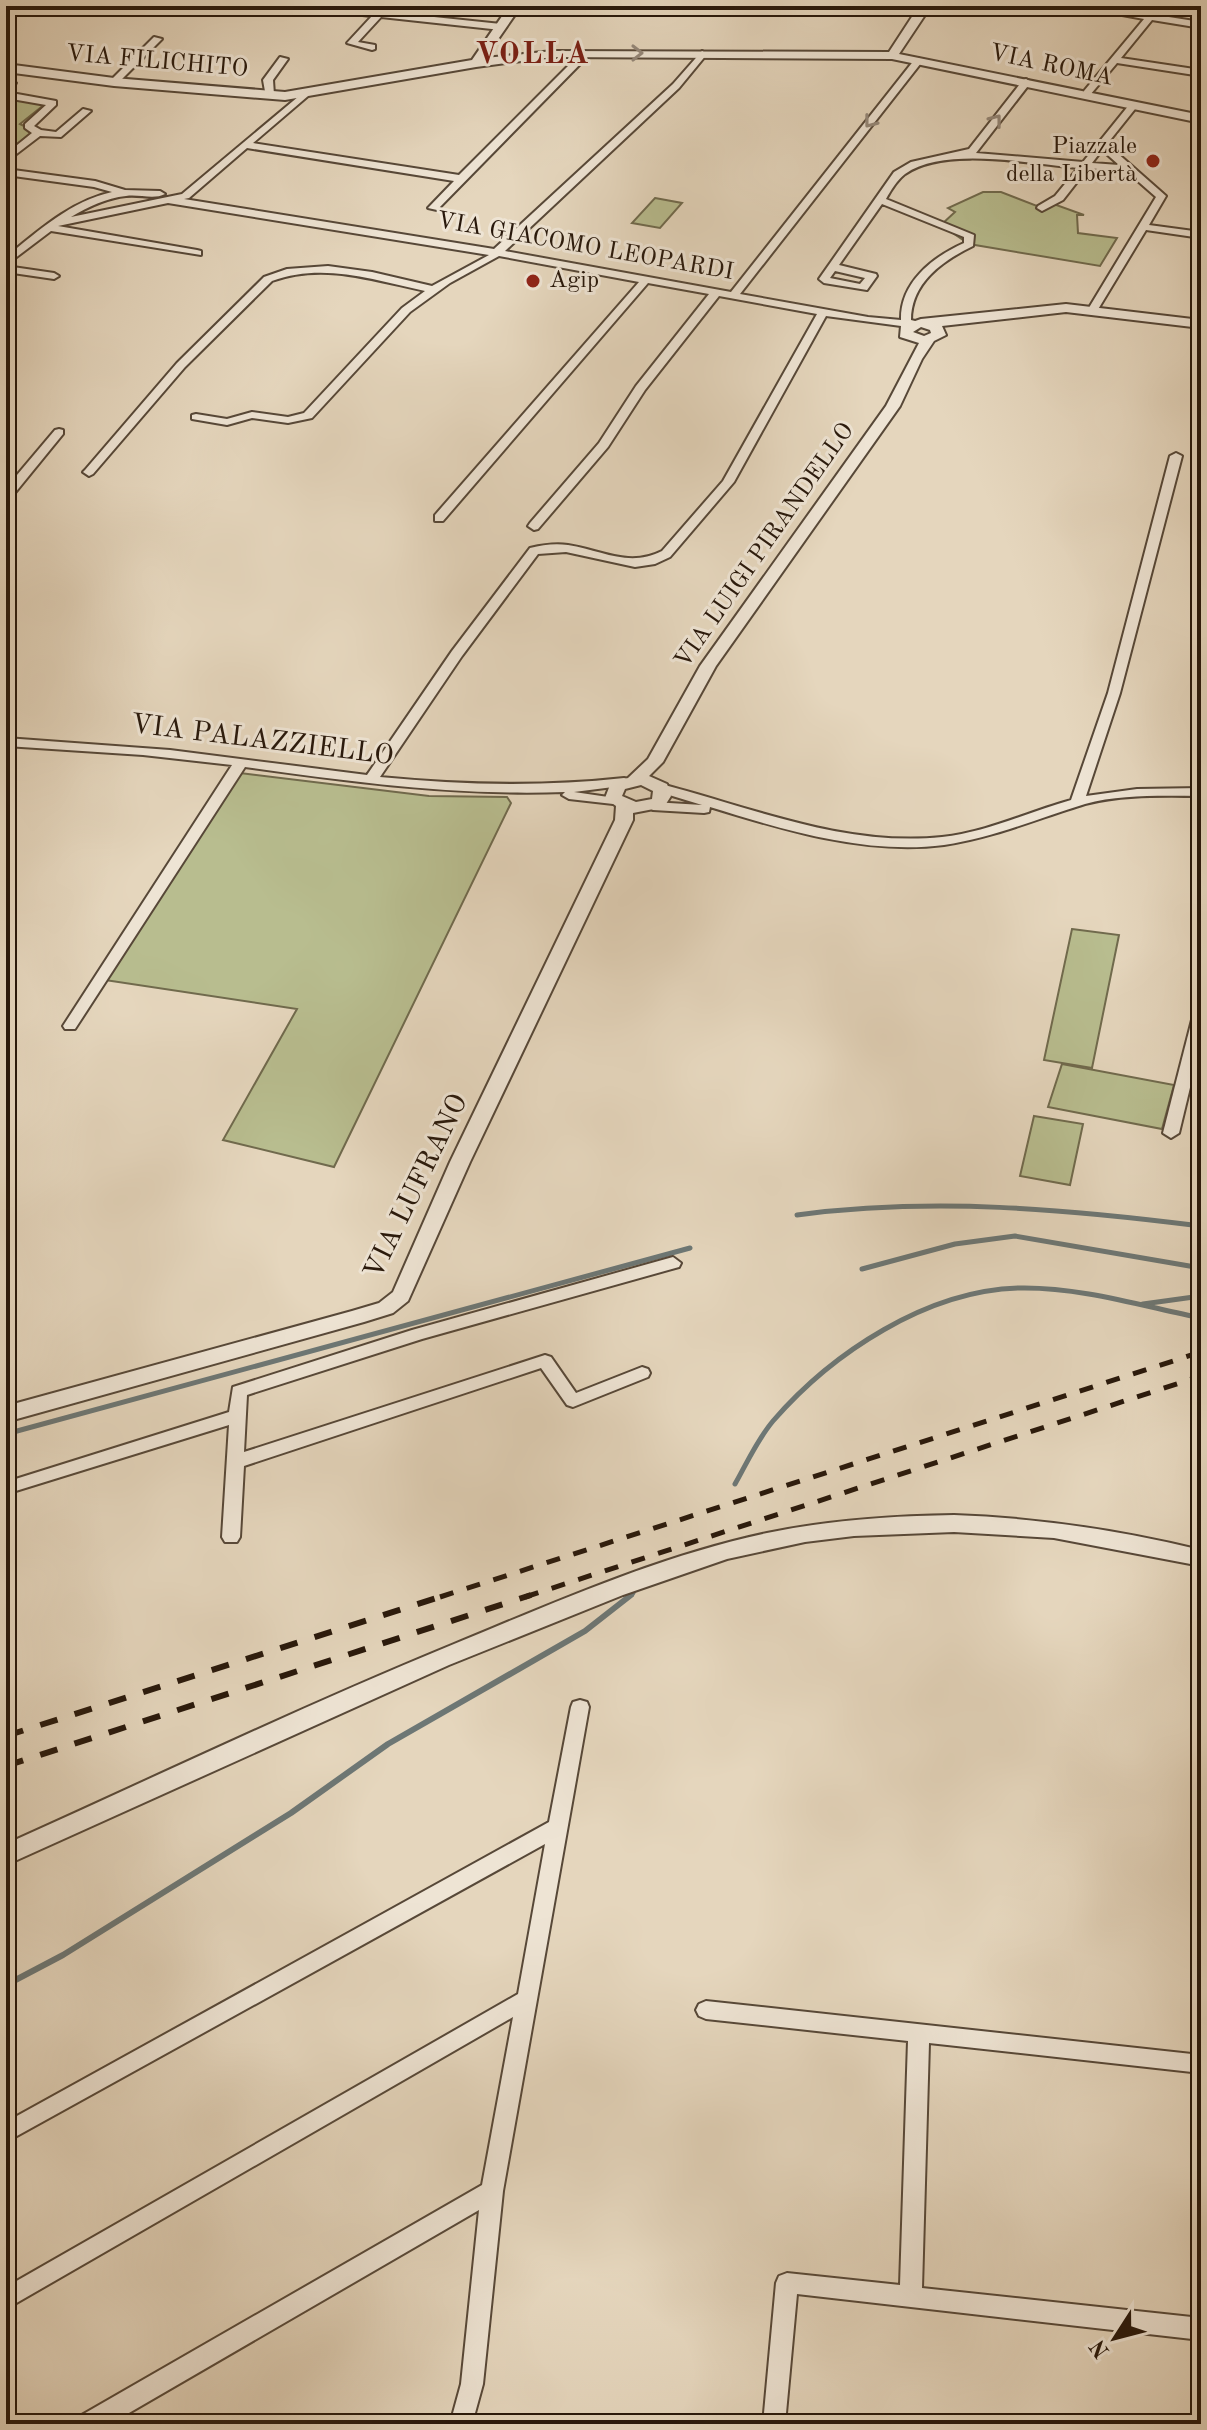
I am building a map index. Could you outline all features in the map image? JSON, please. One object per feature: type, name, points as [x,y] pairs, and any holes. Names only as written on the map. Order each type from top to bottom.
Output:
[{"type":"street","points":[[304,6],[501,27]]},
{"type":"street","points":[[476,63],[515,6]]},
{"type":"street","points":[[892,56],[925,6]]},
{"type":"street","points":[[1078,6],[1154,12],[1201,25]]},
{"type":"street","points":[[1087,93],[1154,12]]},
{"type":"street","points":[[372,47],[352,43],[379,14]]},
{"type":"street","points":[[114,82],[157,39]]},
{"type":"street","points":[[433,208],[586,53]]},
{"type":"street","name":"VIA ROMA","points":[[586,53],[892,56],[1087,93],[1132,107],[1201,119]]},
{"type":"street","name":"VIA FILICHITO","points":[[6,68],[114,82],[269,95],[305,94],[476,63],[586,53]]},
{"type":"street","points":[[196,417],[227,422],[252,415],[302,420],[314,412],[406,310],[433,290],[498,253],[619,136],[644,116],[702,54]]},
{"type":"street","points":[[269,95],[268,80],[283,59]]},
{"type":"street","points":[[1114,60],[1201,73]]},
{"type":"street","points":[[733,296],[918,61]]},
{"type":"street","points":[[6,81],[11,83],[6,92],[54,103],[28,126],[38,133],[58,135],[86,111]]},
{"type":"street","points":[[963,155],[974,148],[1026,82]]},
{"type":"street","points":[[6,172],[95,184],[124,193],[185,196],[305,94]]},
{"type":"street","points":[[1042,208],[1059,198],[1132,107]]},
{"type":"street","points":[[6,159],[38,133]]},
{"type":"street","points":[[6,142],[22,146]]},
{"type":"street","points":[[1101,144],[1109,160]]},
{"type":"street","points":[[1092,311],[1157,204],[1101,144]]},
{"type":"street","points":[[244,145],[463,179]]},
{"type":"street","points":[[832,267],[904,169],[963,155],[1083,165],[1122,165]]},
{"type":"street","points":[[1083,165],[1109,160],[1122,165]]},
{"type":"street","points":[[95,184],[101,194],[95,202]]},
{"type":"street","points":[[54,225],[170,196],[196,184]]},
{"type":"street","points":[[6,262],[54,225],[95,202],[124,193]]},
{"type":"street","points":[[124,193],[131,199],[126,207]]},
{"type":"street","name":"VIA GIACOMO LEOPARDI","points":[[170,196],[498,253],[644,282],[911,326]]},
{"type":"street","name":"VIA GIACOMO LEOPARDI","points":[[185,196],[199,203]]},
{"type":"street","points":[[880,200],[969,235],[969,244],[948,253],[926,271],[905,306],[915,359]]},
{"type":"street","points":[[95,202],[97,210],[112,210]]},
{"type":"street","points":[[54,225],[197,253]]},
{"type":"street","points":[[1144,227],[1201,235]]},
{"type":"street","points":[[6,269],[54,276]]},
{"type":"street","points":[[89,472],[181,365],[268,279],[283,271],[323,269],[433,290]]},
{"type":"street","points":[[439,518],[644,282]]},
{"type":"street","points":[[534,526],[604,445],[640,388],[716,293]]},
{"type":"street","points":[[911,326],[969,321],[1036,309],[1092,311],[1201,324]]},
{"type":"street","points":[[370,781],[530,553],[549,547],[636,563],[655,561],[666,554],[728,482],[823,312]]},
{"type":"street","points":[[911,326],[934,336],[969,321]]},
{"type":"street","points":[[911,326],[934,336]]},
{"type":"street","name":"VIA LUIGI PIRANDELLO","points":[[643,783],[708,666],[893,406],[915,359],[934,336]]},
{"type":"street","points":[[6,496],[59,432]]},
{"type":"street","points":[[1077,803],[1114,693],[1176,456]]},
{"type":"street","name":"VIA PALAZZIELLO","points":[[6,742],[241,762],[370,781],[511,789],[643,783],[753,816],[843,837],[925,841],[981,832],[1077,803],[1146,793],[1201,792]]},
{"type":"street","points":[[70,1026],[241,762]]},
{"type":"street","points":[[622,809],[649,807],[661,800],[643,783]]},
{"type":"street","name":"VIA LUFRANO","points":[[6,1414],[357,1317],[386,1308],[401,1296],[622,809],[614,789],[643,783]]},
{"type":"street","name":"VIA PALAZZIELLO","points":[[511,789],[622,809]]},
{"type":"street","name":"VIA PALAZZIELLO","points":[[649,807],[753,816]]},
{"type":"street","points":[[1171,1133],[1201,1012]]},
{"type":"street","points":[[231,1537],[239,1391],[418,1334],[673,1263]]},
{"type":"street","points":[[235,1462],[545,1361],[573,1401],[642,1373]]},
{"type":"street","points":[[6,1488],[238,1416]]},
{"type":"street","points":[[6,1855],[446,1657],[600,1593],[722,1551],[806,1534],[882,1525],[943,1524],[1109,1537],[1201,1558]]},
{"type":"street","points":[[461,2424],[472,2384],[492,2191],[580,1707]]},
{"type":"street","points":[[6,2133],[558,1827]]},
{"type":"street","points":[[6,2299],[527,1999]]},
{"type":"street","points":[[706,2010],[1201,2064]]},
{"type":"street","points":[[911,2297],[919,2033]]},
{"type":"street","points":[[88,2424],[492,2191]]},
{"type":"street","points":[[774,2424],[787,2283],[1201,2329]]},
{"type":"green space","points":[[6,98],[45,104],[20,124],[38,133],[22,146],[6,141]]},
{"type":"green space","points":[[983,192],[1001,192],[1042,208],[1051,203],[1084,215],[1077,215],[1078,233],[1117,238],[1100,266],[969,244],[941,225],[955,212],[948,208]]},
{"type":"green space","points":[[655,198],[682,203],[660,228],[632,223]]},
{"type":"green space","points":[[240,773],[429,796],[507,797],[511,803],[334,1167],[223,1140],[297,1009],[105,980]]},
{"type":"green space","points":[[1072,929],[1119,935],[1092,1068],[1044,1060]]},
{"type":"green space","points":[[1062,1064],[1174,1085],[1162,1129],[1048,1107]]},
{"type":"green space","points":[[1034,1116],[1083,1124],[1070,1185],[1020,1176]]},
{"type":"waterway","points":[[797,1215],[899,1207],[999,1207],[1201,1226]]},
{"type":"waterway","points":[[862,1269],[955,1244],[1015,1236],[1201,1268]]},
{"type":"waterway","points":[[6,1434],[690,1248]]},
{"type":"waterway","points":[[735,1484],[773,1421],[823,1372],[884,1330],[950,1300],[985,1292],[1043,1289],[1111,1298],[1201,1318]]},
{"type":"waterway","points":[[1143,1304],[1201,1296]]},
{"type":"waterway","points":[[628,1597],[633,1593]]},
{"type":"waterway","points":[[6,1985],[63,1955],[291,1813],[388,1744],[585,1631],[631,1595]]},
{"type":"railway","points":[[440,1597],[1201,1352]]},
{"type":"railway","points":[[525,1597],[1201,1376]]},
{"type":"railway","points":[[6,1736],[446,1595]]},
{"type":"railway","points":[[6,1766],[531,1595]]},
{"type":"place","name":"Piazzale della Libertà","points":[[1153,161]]},
{"type":"place","name":"Agip","points":[[533,281]]},
{"type":"district","name":"VOLLA","points":[[533,55]]}]
